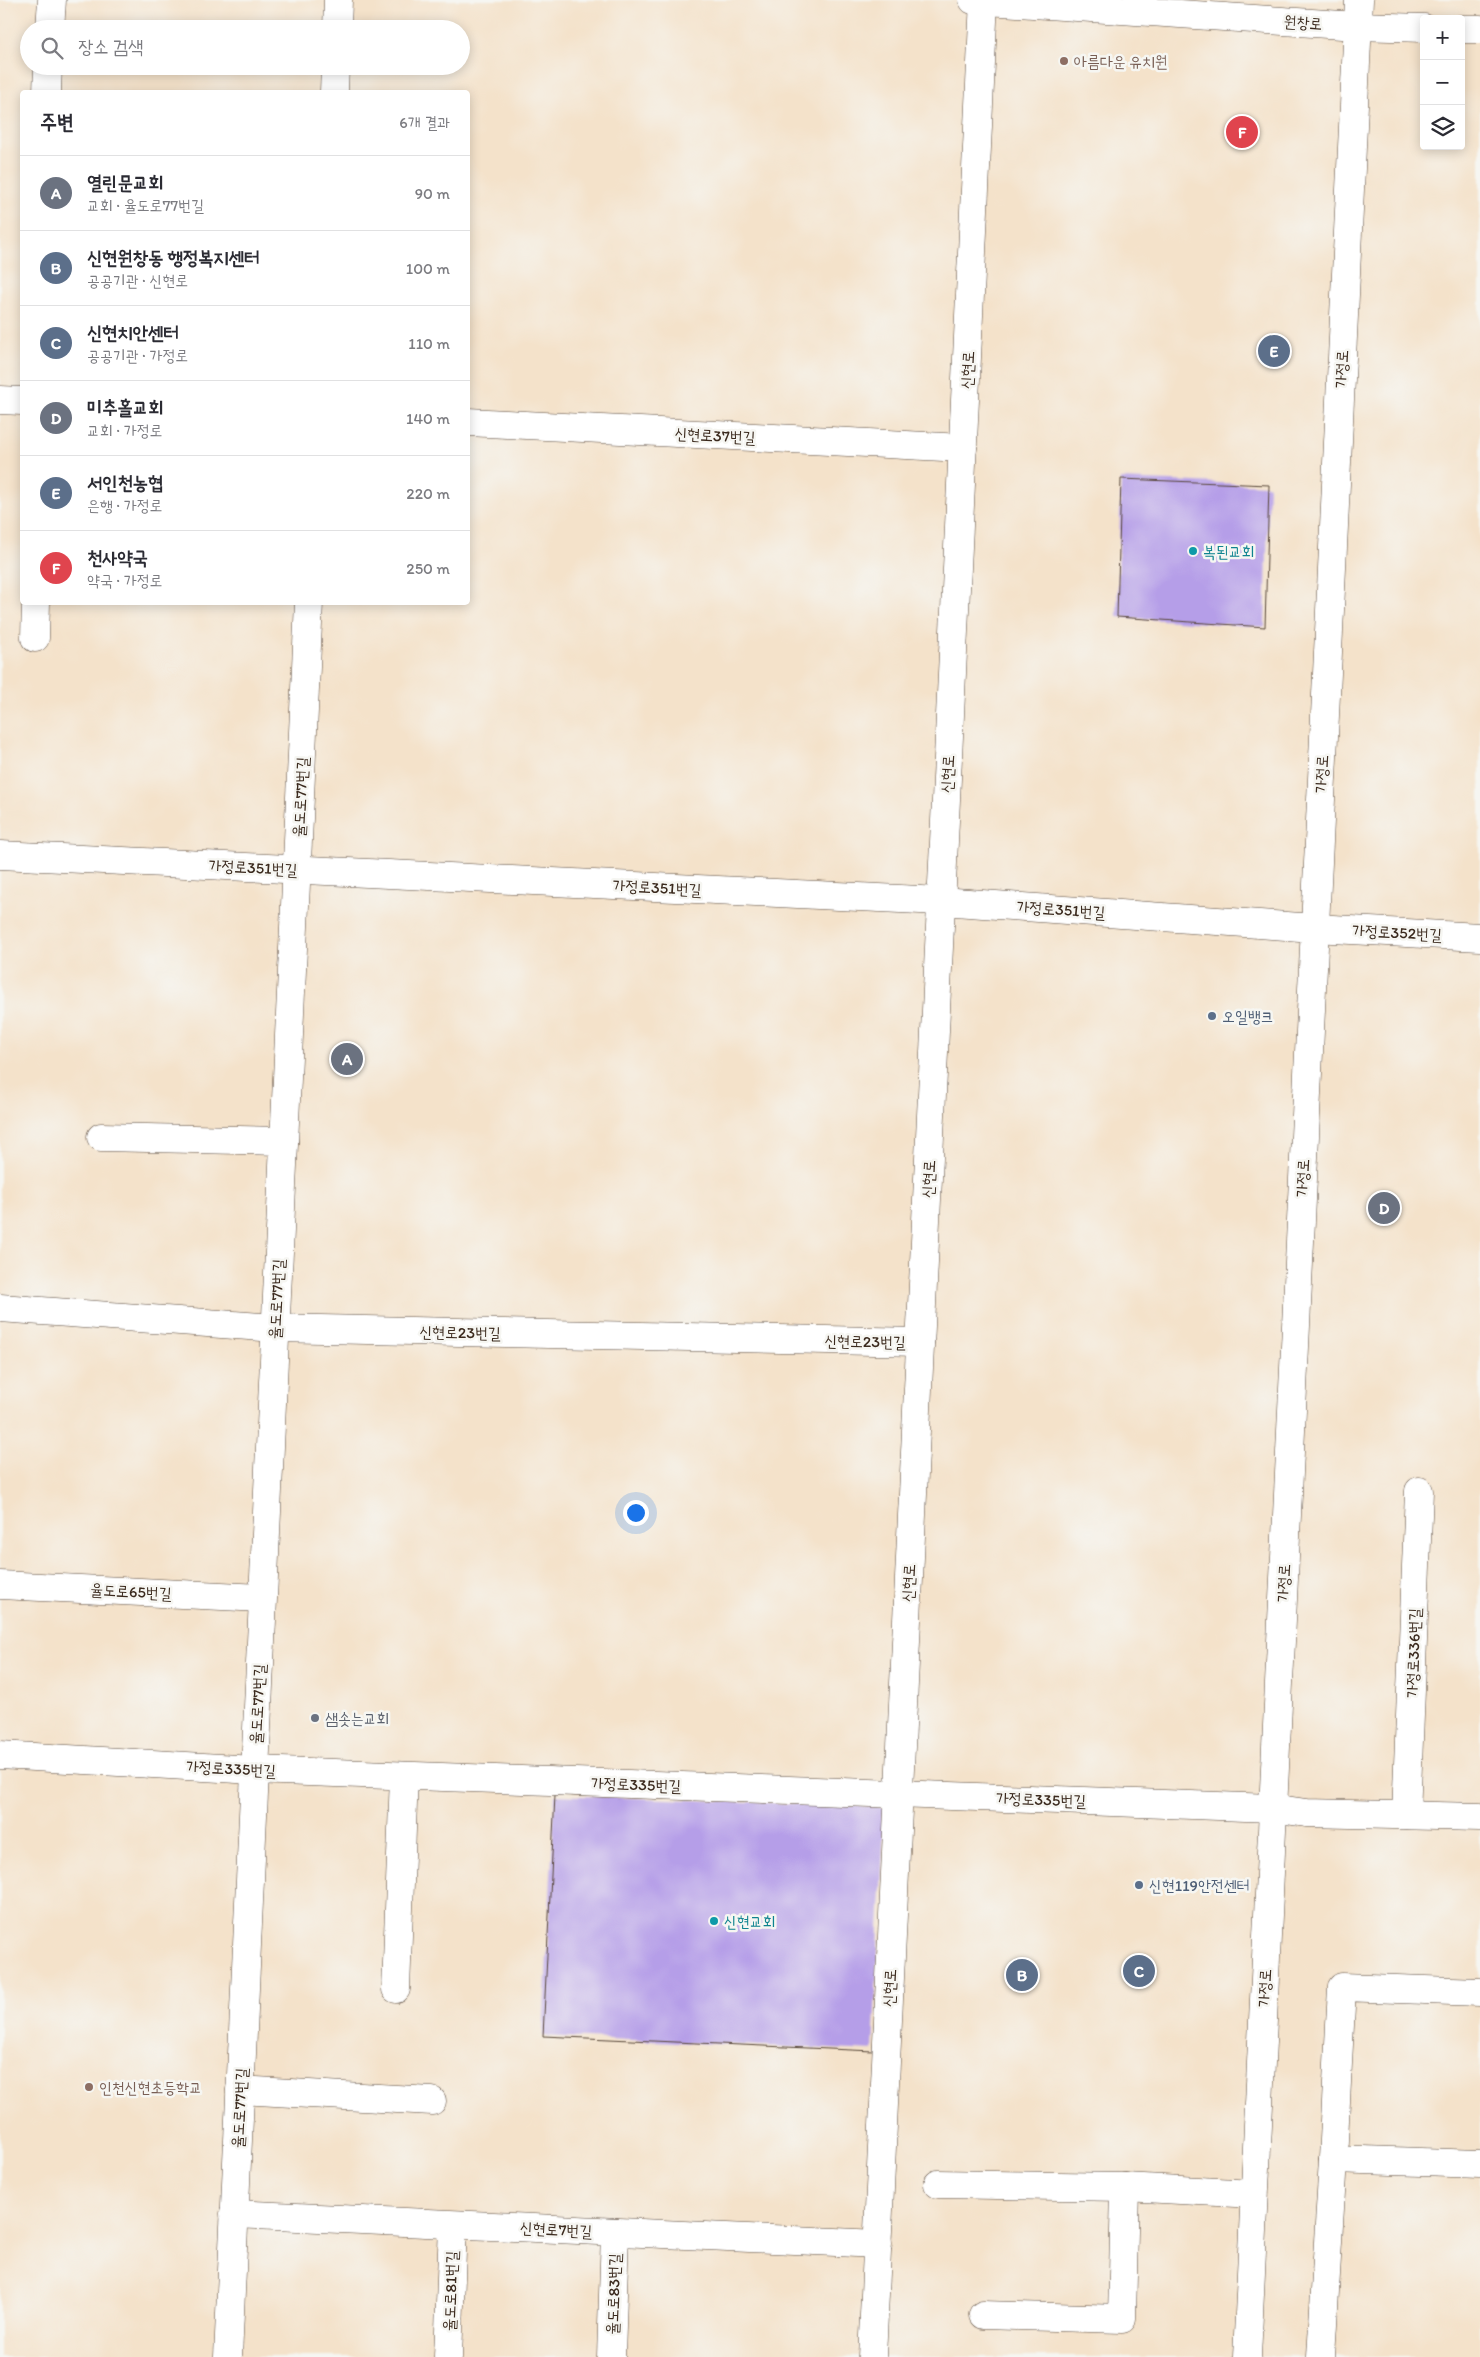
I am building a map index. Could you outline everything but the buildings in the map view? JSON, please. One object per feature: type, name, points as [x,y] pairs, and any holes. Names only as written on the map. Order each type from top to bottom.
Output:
[{"type":"street","points":[[51,20],[52,0]]},
{"type":"street","points":[[337,20],[338,0]]},
{"type":"street","name":"원창로","points":[[973,0],[1358,13],[1420,27]]},
{"type":"street","name":"신현로","points":[[872,2357],[984,0]]},
{"type":"street","name":"가정로","points":[[1247,2357],[1358,13]]},
{"type":"street","points":[[1465,29],[1480,29]]},
{"type":"street","points":[[47,90],[48,75]]},
{"type":"street","points":[[334,90],[335,75]]},
{"type":"street","points":[[0,400],[20,401]]},
{"type":"street","name":"신현로37번길","points":[[470,422],[963,448]]},
{"type":"street","points":[[34,638],[36,605]]},
{"type":"street","name":"율도로77번길","points":[[228,2357],[310,605]]},
{"type":"street","name":"가정로351번길","points":[[0,855],[941,901],[1314,928]]},
{"type":"street","name":"가정로352번길","points":[[1314,928],[1480,937]]},
{"type":"street","points":[[101,1137],[284,1141]]},
{"type":"street","name":"신현로23번길","points":[[0,1308],[275,1328],[920,1342]]},
{"type":"street","name":"가정로336번길","points":[[1406,1815],[1419,1491]]},
{"type":"street","name":"율도로65번길","points":[[0,1585],[262,1598]]},
{"type":"street","name":"가정로335번길","points":[[0,1755],[254,1770],[1272,1808]]},
{"type":"street","points":[[396,1989],[404,1776]]},
{"type":"street","points":[[1272,1808],[1306,1813],[1480,1817]]},
{"type":"street","points":[[1321,2357],[1342,1987],[1480,1992]]},
{"type":"street","points":[[240,2090],[432,2100]]},
{"type":"street","points":[[1333,2159],[1480,2164]]},
{"type":"street","points":[[938,2184],[1125,2187],[1254,2194]]},
{"type":"street","points":[[983,2315],[1122,2319],[1125,2187]]},
{"type":"street","name":"신현로7번길","points":[[234,2214],[878,2244]]},
{"type":"street","name":"율도로81번길","points":[[448,2357],[453,2224]]},
{"type":"street","name":"율도로83번길","points":[[611,2357],[615,2232]]},
{"type":"place","name":"아름다운 유치원","points":[[1064,61]]},
{"type":"place","name":"천사약국","points":[[1242,132]]},
{"type":"place","name":"서인천농협","points":[[1274,351]]},
{"type":"place","name":"복된교회","points":[[1193,551]]},
{"type":"place","name":"오일뱅크","points":[[1212,1016]]},
{"type":"place","name":"열린문교회","points":[[347,1059]]},
{"type":"place","name":"미추홀교회","points":[[1384,1208]]},
{"type":"place","name":"샘솟는교회","points":[[315,1718]]},
{"type":"place","name":"신현119안전센터","points":[[1139,1885]]},
{"type":"place","name":"신현교회","points":[[714,1921]]},
{"type":"place","name":"신현치안센터","points":[[1139,1971]]},
{"type":"place","name":"신현원창동 행정복지센터","points":[[1022,1975]]},
{"type":"place","name":"인천신현초등학교","points":[[89,2087]]}]
